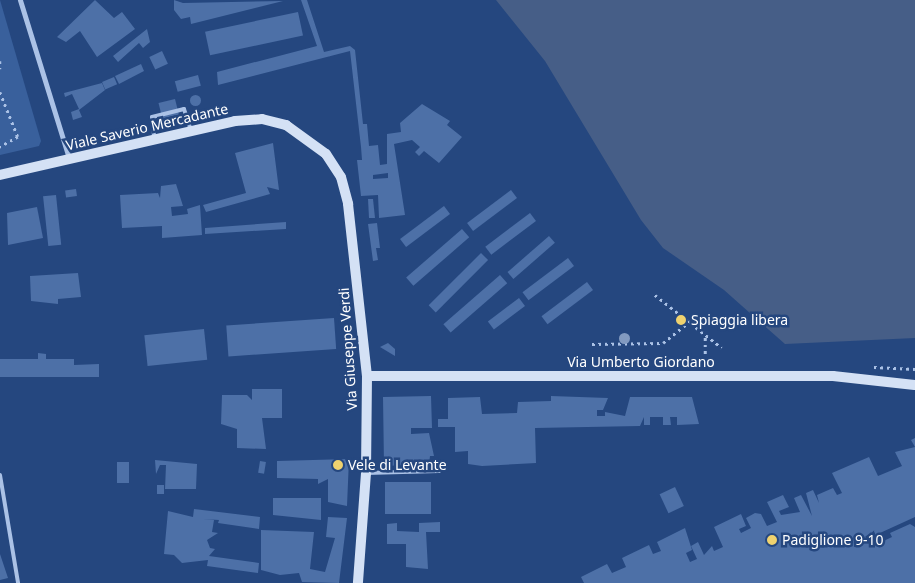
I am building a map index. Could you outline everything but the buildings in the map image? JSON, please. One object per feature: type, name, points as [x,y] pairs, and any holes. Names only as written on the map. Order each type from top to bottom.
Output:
[{"type":"main road","name":"Viale Saverio Mercadante","points":[[0,175],[190,128],[262,119],[297,130],[317,144],[334,165],[348,204]]},
{"type":"main road","name":"Via Giuseppe Verdi","points":[[348,204],[367,376],[366,473],[358,583]]},
{"type":"main road","name":"Via Umberto Giordano","points":[[367,376],[842,376],[915,385]]},
{"type":"street","points":[[20,0],[69,158]]},
{"type":"lane","points":[[154,136],[152,117],[184,109],[190,128]]},
{"type":"lane","points":[[366,473],[439,471]]},
{"type":"lane","points":[[0,475],[18,583]]},
{"type":"path","points":[[0,61],[0,69]]},
{"type":"path","points":[[0,92],[18,137],[0,147]]},
{"type":"path","points":[[655,295],[722,348]]},
{"type":"path","points":[[592,344],[663,343],[694,318]]},
{"type":"path","points":[[705,336],[705,360]]},
{"type":"shaded area","points":[[0,0],[41,141],[39,146],[0,155]]},
{"type":"shaded area","points":[[496,0],[915,0],[915,338],[785,344],[724,290],[663,248],[641,220],[545,61]]},
{"type":"place","name":"Spiaggia libera","points":[[681,320]]},
{"type":"place","name":"Vele di Levante","points":[[338,465]]},
{"type":"place","name":"Padiglione 9-10","points":[[772,540]]}]
